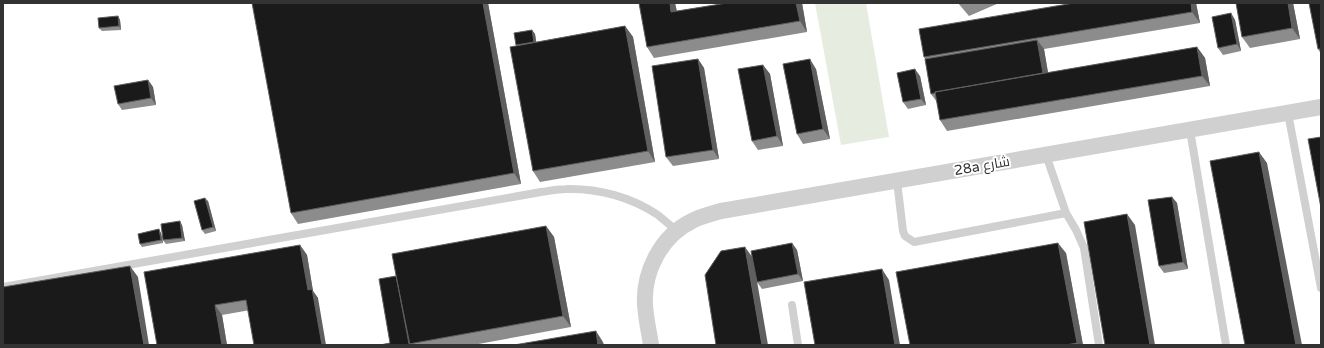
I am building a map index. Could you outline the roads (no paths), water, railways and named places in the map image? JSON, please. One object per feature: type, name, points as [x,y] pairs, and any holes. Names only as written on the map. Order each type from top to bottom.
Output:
[{"type":"street","name":"28a شارع","points":[[651,345],[645,305],[645,292],[650,272],[666,241],[677,231],[696,219],[706,215],[721,211],[1321,107]]},
{"type":"lane","points":[[1288,113],[1321,288]]},
{"type":"lane","points":[[1190,130],[1226,345]]},
{"type":"lane","points":[[1046,155],[1066,213],[1084,248],[1099,345]]},
{"type":"lane","points":[[897,181],[903,231],[905,236],[914,242],[1066,213]]},
{"type":"lane","points":[[3,287],[541,192],[566,189],[590,190],[614,195],[637,203],[658,216],[677,231]]},
{"type":"lane","points":[[792,305],[798,345]]}]
